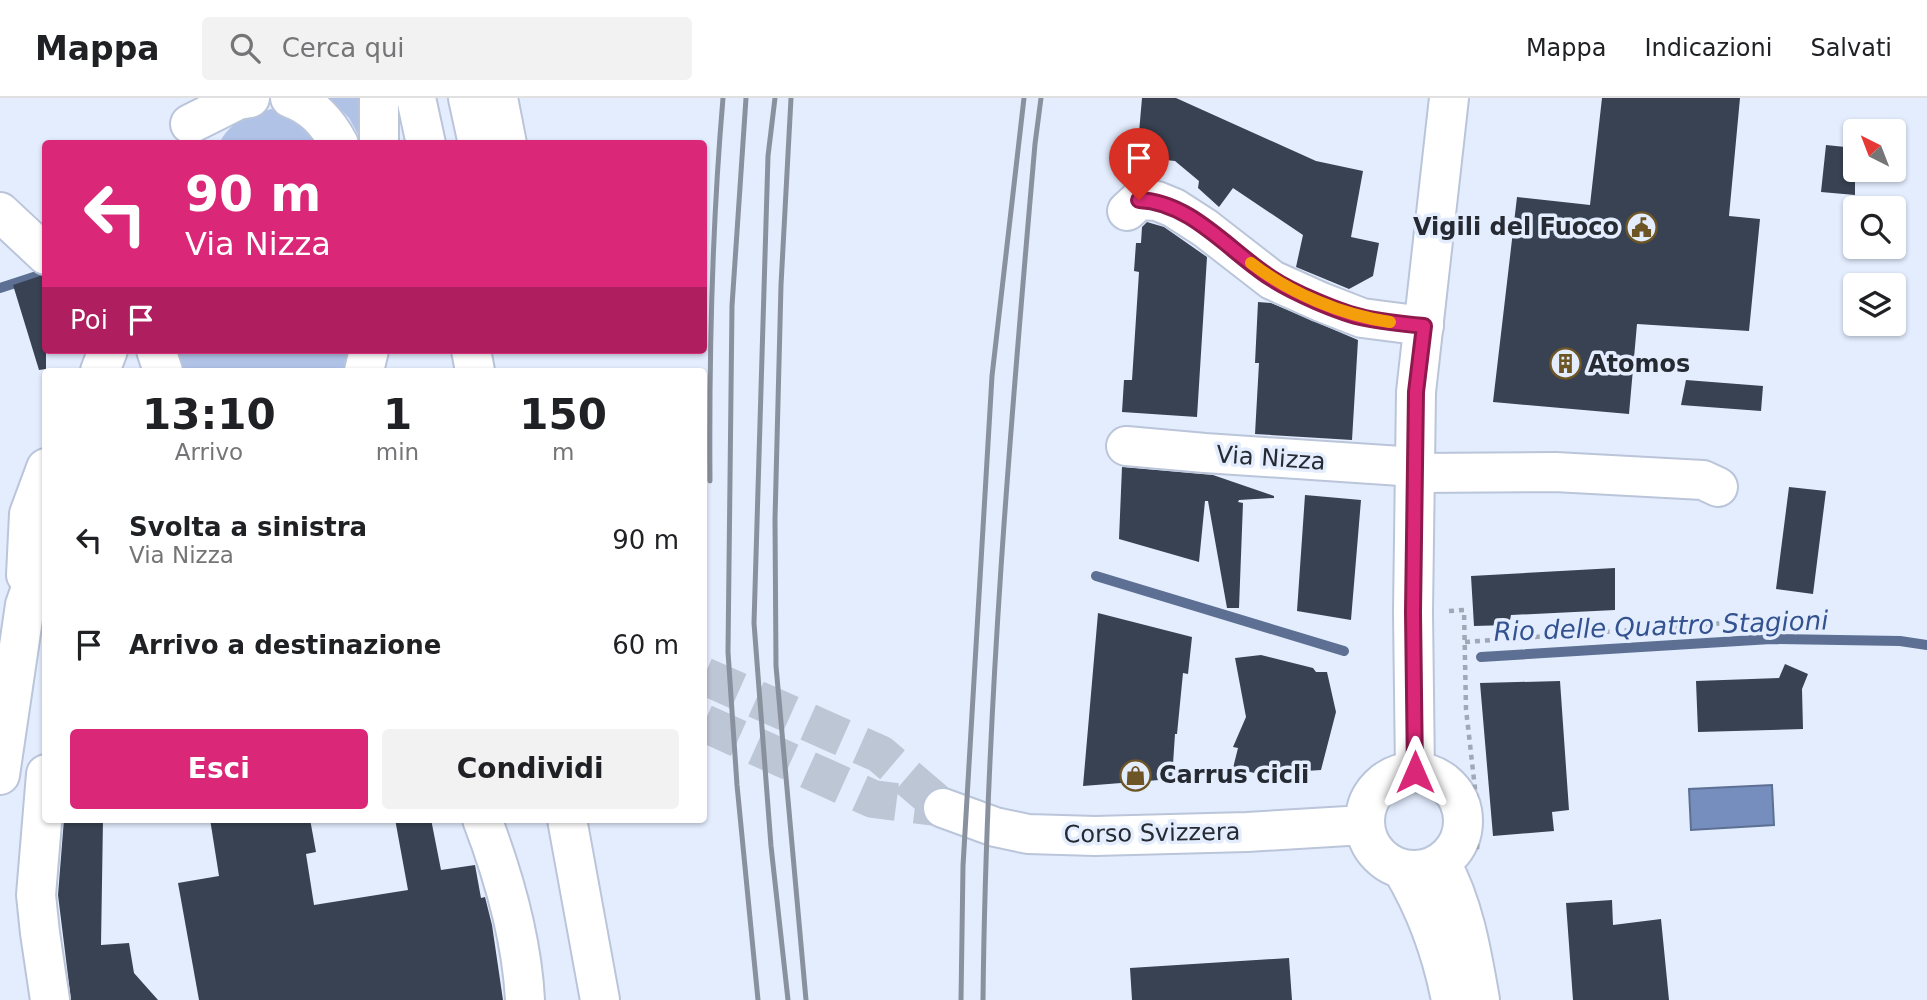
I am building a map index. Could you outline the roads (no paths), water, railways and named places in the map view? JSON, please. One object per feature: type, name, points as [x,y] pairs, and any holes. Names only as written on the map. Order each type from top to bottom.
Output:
[{"type":"main road","points":[[190,122],[226,105],[250,98]]},
{"type":"main road","points":[[290,98],[306,103],[321,117],[337,140]]},
{"type":"main road","points":[[379,98],[379,140]]},
{"type":"main road","points":[[468,98],[477,140]]},
{"type":"main road","points":[[498,98],[506,140]]},
{"type":"main road","points":[[1415,772],[1413,612],[1416,392],[1449,98]]},
{"type":"main road","points":[[1127,211],[1139,200],[1157,201],[1174,208],[1205,228],[1272,279],[1284,285],[1362,318],[1424,326]]},
{"type":"main road","points":[[0,212],[42,251]]},
{"type":"main road","name":"Via Nizza","points":[[1126,446],[1416,470],[1555,472],[1703,480],[1718,487]]},
{"type":"main road","points":[[0,775],[25,605],[29,514],[42,479]]},
{"type":"main road","points":[[25,605],[42,556]]},
{"type":"main road","points":[[1459,863],[1416,871],[1388,864],[1376,853],[1368,840],[1364,825],[1366,808],[1373,794],[1384,782],[1399,774],[1431,774],[1455,793],[1462,808],[1460,839],[1452,852],[1459,863],[1453,884],[1472,954],[1480,1000]]},
{"type":"main road","name":"Corso Svizzera","points":[[943,808],[995,827],[1028,834],[1095,836],[1220,833],[1364,825]]},
{"type":"main road","points":[[42,823],[37,895],[50,1000]]},
{"type":"main road","points":[[483,823],[504,881],[524,982],[525,1000]]},
{"type":"main road","points":[[576,829],[600,1000]]},
{"type":"main road","points":[[1402,869],[1415,891],[1444,964],[1451,1000]]},
{"type":"waterway","name":"Rio delle Quattro Stagioni","points":[[0,288],[42,274]]},
{"type":"waterway","name":"Rio delle Quattro Stagioni","points":[[1096,576],[1344,651]]},
{"type":"waterway","name":"Rio delle Quattro Stagioni","points":[[1481,657],[1771,639],[1900,641],[1927,645]]},
{"type":"tunnel","points":[[707,677],[880,754],[943,808]]},
{"type":"tunnel","points":[[707,724],[873,799],[943,808]]},
{"type":"railway","points":[[710,481],[712,289],[723,98]]},
{"type":"railway","points":[[746,98],[732,306],[728,652],[737,785],[758,1000]]},
{"type":"railway","points":[[775,98],[768,156],[754,623],[771,846],[788,1000]]},
{"type":"railway","points":[[791,98],[781,285],[775,519],[776,666],[806,1000]]},
{"type":"railway","points":[[961,1000],[963,866],[992,376],[1024,98]]},
{"type":"railway","points":[[983,1000],[994,679],[1008,465],[1041,98]]},
{"type":"place","name":"Vigili del Fuoco","points":[[1642,227]]},
{"type":"place","name":"Atomos","points":[[1565,364]]},
{"type":"place","name":"Carrus cicli","points":[[1136,775]]}]
